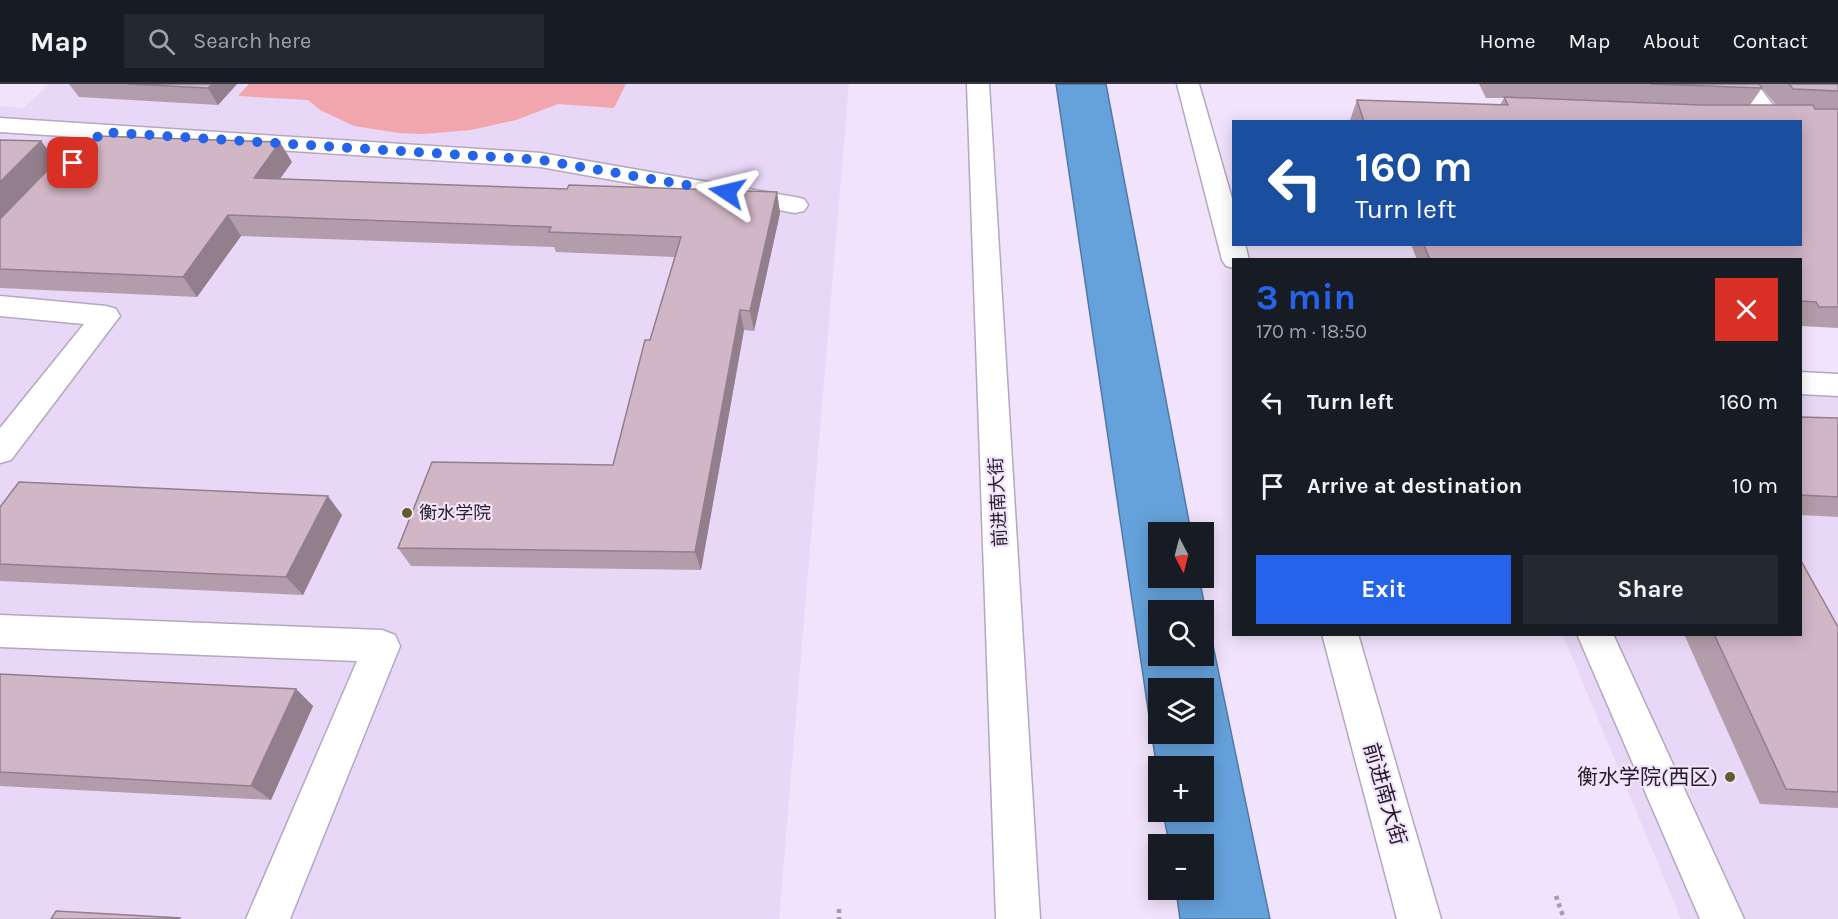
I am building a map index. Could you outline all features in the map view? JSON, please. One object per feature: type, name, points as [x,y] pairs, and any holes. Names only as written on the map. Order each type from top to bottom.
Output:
[{"type":"main road","name":"前进南大街","points":[[978,84],[1018,919]]},
{"type":"main road","points":[[1188,84],[1232,245]]},
{"type":"main road","points":[[1745,84],[1782,118],[1747,117]]},
{"type":"main road","points":[[0,125],[541,160],[795,205]]},
{"type":"main road","points":[[78,157],[102,132]]},
{"type":"main road","points":[[0,306],[106,316],[0,451]]},
{"type":"main road","points":[[1802,384],[1838,385]]},
{"type":"main road","points":[[1802,384],[1838,397]]},
{"type":"main road","points":[[0,631],[382,646],[267,919]]},
{"type":"main road","name":"前进南大街","points":[[1341,636],[1419,919]]},
{"type":"main road","points":[[1596,636],[1722,919]]},
{"type":"path","points":[[1556,896],[1564,919]]},
{"type":"path","points":[[839,909],[839,919]]},
{"type":"shaded area","name":"衡水学院","points":[[50,84],[849,84],[779,919],[0,919],[0,106],[23,108]]},
{"type":"shaded area","points":[[249,84],[626,84],[614,108],[558,104],[516,120],[471,130],[424,134],[399,133],[354,126],[320,110],[308,100],[238,96]]},
{"type":"shaded area","name":"衡水学院(西区)","points":[[1802,378],[1838,380],[1838,919],[1681,919],[1563,636],[1802,636]]},
{"type":"water","points":[[1056,84],[1106,84],[1189,522],[1148,522],[1148,588],[1201,588],[1204,600],[1148,600],[1148,666],[1214,666],[1214,650],[1270,919],[1180,919],[1177,900],[1214,900],[1214,834],[1167,834],[1165,822],[1214,822],[1214,756],[1155,756],[1153,744],[1214,744],[1214,678],[1148,678],[1148,709]]},
{"type":"building","points":[[128,84],[212,84],[208,88]]},
{"type":"building","points":[[1650,84],[1759,84],[1762,88]]},
{"type":"building","points":[[1789,84],[1838,84],[1838,91],[1793,89]]},
{"type":"building","points":[[1504,97],[1700,105],[1813,105],[1815,109],[1838,109],[1838,307],[1819,307],[1816,302],[1802,301],[1802,258],[1429,258],[1424,246],[1802,246],[1802,120],[1363,120],[1357,100],[1508,105]]},
{"type":"building","points":[[98,136],[280,142],[254,178],[567,189],[569,185],[777,192],[750,311],[740,310],[695,552],[398,548],[432,462],[613,465],[645,340],[650,340],[681,237],[549,232],[551,227],[228,215],[183,277],[0,269],[0,219],[74,143],[91,143]]},
{"type":"building","points":[[0,140],[41,141],[0,182]]},
{"type":"building","points":[[1802,417],[1838,418],[1838,497],[1802,495]]},
{"type":"building","points":[[19,482],[328,496],[286,577],[0,564],[0,507]]},
{"type":"building","points":[[1802,563],[1838,627],[1838,792],[1786,789],[1715,636],[1802,636]]},
{"type":"building","points":[[0,674],[296,689],[251,786],[0,772]]},
{"type":"building","points":[[56,911],[180,918],[51,919]]},
{"type":"place","name":"衡水学院","points":[[407,513]]},
{"type":"place","name":"衡水学院(西区)","points":[[1730,777]]},
{"type":"route","points":[[73,163],[102,132],[541,160],[727,192]]}]
